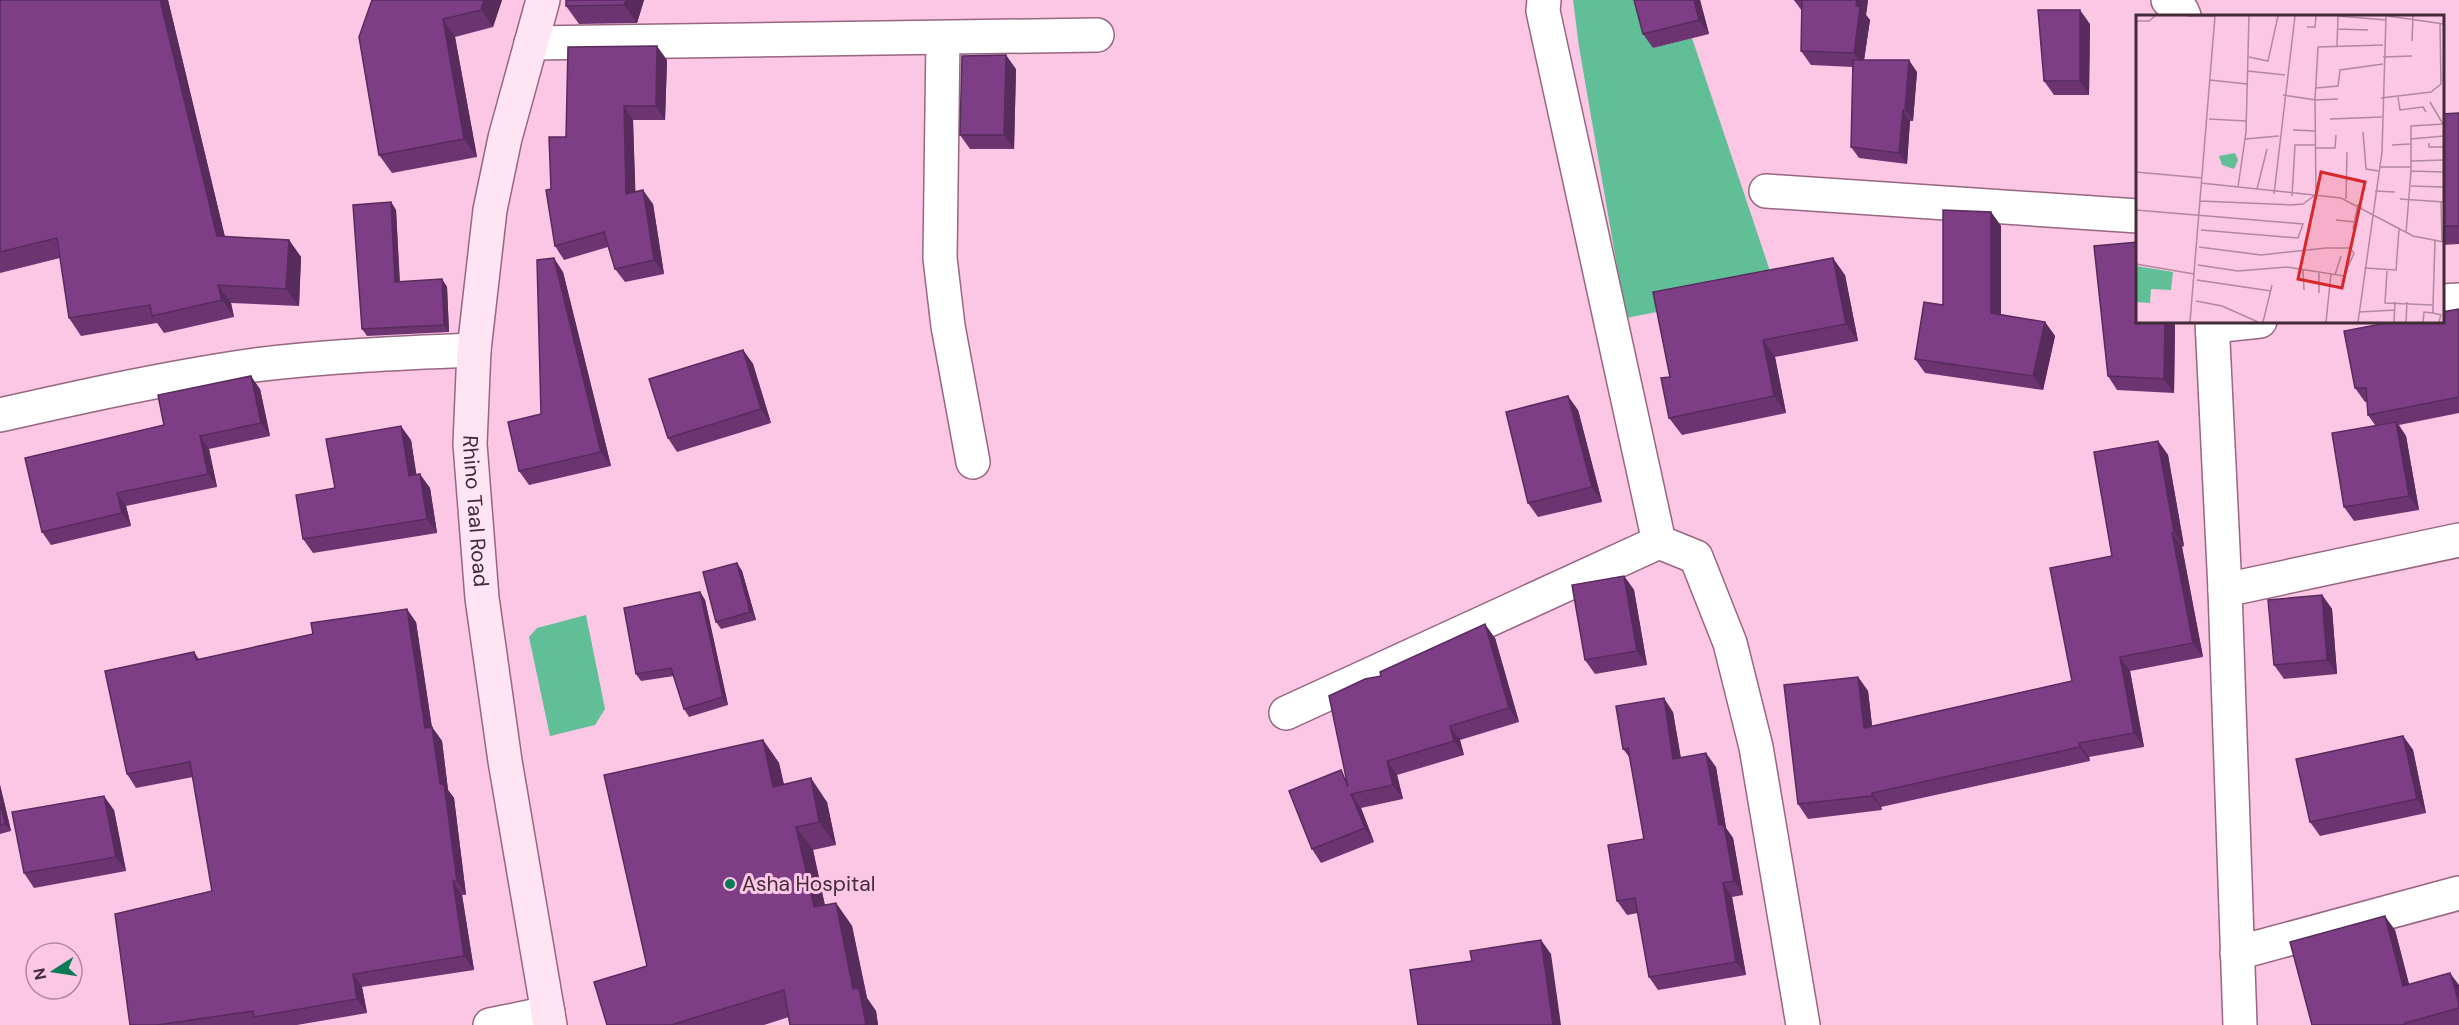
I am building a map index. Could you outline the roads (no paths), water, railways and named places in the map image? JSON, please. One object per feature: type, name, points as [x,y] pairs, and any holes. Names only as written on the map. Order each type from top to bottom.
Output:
[{"type":"street","name":"Rhino Taal Road","points":[[543,0],[505,138],[490,210],[474,350],[470,444],[482,598],[505,761],[549,1019]]},
{"type":"street","points":[[1544,0],[1548,35],[1659,542]]},
{"type":"street","points":[[2168,0],[2184,15]]},
{"type":"street","points":[[531,43],[1097,35]]},
{"type":"street","points":[[943,38],[940,258],[948,326],[973,462]]},
{"type":"street","points":[[1766,191],[2136,216]]},
{"type":"street","points":[[2444,302],[2459,300]]},
{"type":"street","points":[[2240,1025],[2225,590],[2212,324],[2244,322]]},
{"type":"street","points":[[0,415],[84,396],[254,366],[360,354],[474,350]]},
{"type":"street","points":[[2225,590],[2459,540]]},
{"type":"street","points":[[1286,713],[1659,542],[1696,557],[1730,643],[1756,747],[1803,1025]]},
{"type":"street","points":[[2237,953],[2459,893]]},
{"type":"street","points":[[490,1025],[549,1019]]},
{"type":"place","name":"Asha Hospital","points":[[730,884]]}]
